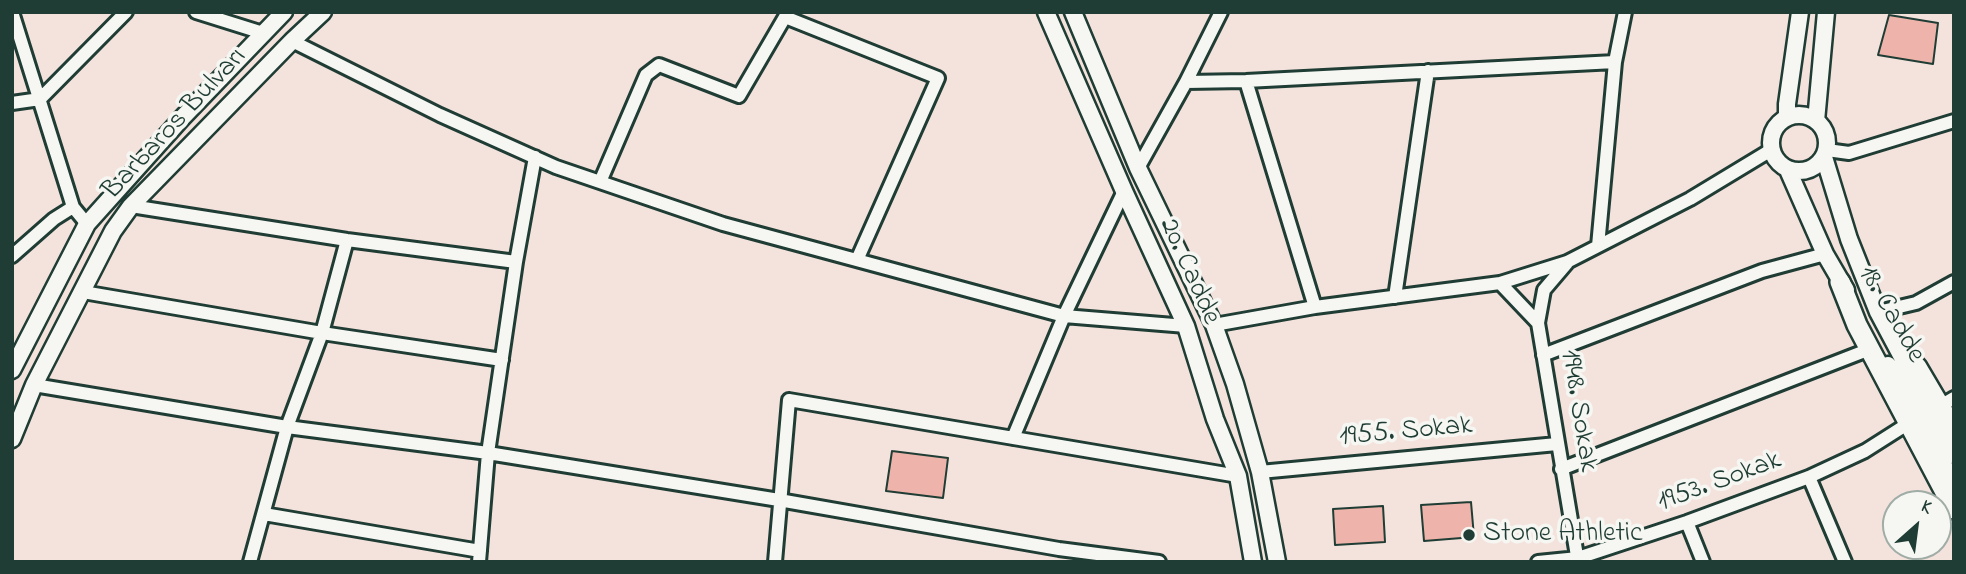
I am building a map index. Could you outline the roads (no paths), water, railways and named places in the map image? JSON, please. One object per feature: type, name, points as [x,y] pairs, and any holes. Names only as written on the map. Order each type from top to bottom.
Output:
[{"type":"main road","points":[[1840,282],[1857,325],[1954,509]]},
{"type":"street","points":[[12,12],[73,207],[87,224]]},
{"type":"street","points":[[12,103],[40,99],[126,12]]},
{"type":"street","points":[[196,12],[263,33]]},
{"type":"street","name":"Barbaros Bulvarı","points":[[12,370],[87,224],[182,118],[284,12]]},
{"type":"street","name":"Barbaros Bulvarı","points":[[12,439],[34,385],[113,231],[131,206],[323,12]]},
{"type":"street","name":"20. Cadde","points":[[1046,12],[1186,326],[1215,419],[1238,475],[1253,562]]},
{"type":"street","name":"20. Cadde","points":[[1073,12],[1138,168],[1214,325],[1236,384],[1260,472],[1277,562]]},
{"type":"street","points":[[1138,168],[1221,12]]},
{"type":"street","points":[[1598,246],[1615,62],[1625,12]]},
{"type":"street","points":[[1787,117],[1800,12]]},
{"type":"street","name":"18. Cadde","points":[[1826,12],[1816,121],[1827,139],[1825,153],[1850,239],[1880,315],[1954,455]]},
{"type":"street","points":[[600,182],[646,75],[659,65],[739,96],[785,17],[938,78],[857,260]]},
{"type":"street","points":[[292,41],[440,115],[535,158],[723,224],[1064,316],[1186,326]]},
{"type":"street","points":[[1186,82],[1615,62]]},
{"type":"street","points":[[1395,297],[1428,71]]},
{"type":"street","points":[[1245,81],[1315,307]]},
{"type":"street","points":[[1214,325],[1315,307],[1500,283],[1567,262],[1690,199],[1771,150],[1771,137],[1776,125],[1787,117],[1807,116],[1816,121]]},
{"type":"street","points":[[1788,170],[1797,172],[1813,168],[1825,153],[1849,153],[1954,121]]},
{"type":"street","name":"18. Cadde","points":[[1771,150],[1775,159],[1788,170],[1825,254],[1954,484]]},
{"type":"street","points":[[264,514],[479,556],[488,453],[516,262],[535,158]]},
{"type":"street","points":[[1013,438],[1064,316],[1124,191]]},
{"type":"street","points":[[131,206],[347,240],[516,262]]},
{"type":"street","points":[[12,256],[54,219],[73,207]]},
{"type":"street","points":[[250,562],[287,427],[322,333],[347,240]]},
{"type":"street","points":[[1543,355],[1762,271],[1825,254]]},
{"type":"street","points":[[1538,323],[1544,290],[1567,262]]},
{"type":"street","points":[[1880,315],[1916,303],[1954,282]]},
{"type":"street","name":"1948. Sokak","points":[[1500,283],[1538,323],[1578,560]]},
{"type":"street","points":[[83,292],[322,333],[502,359]]},
{"type":"street","points":[[1880,315],[1892,324],[1948,402],[1954,427]]},
{"type":"street","points":[[1561,469],[1870,349]]},
{"type":"street","points":[[34,385],[287,427],[488,453],[779,500],[1058,555],[1159,562]]},
{"type":"street","points":[[775,562],[789,400],[1238,475]]},
{"type":"street","name":"1953. Sokak","points":[[1538,562],[1578,560],[1809,477],[1865,451],[1909,423]]},
{"type":"street","name":"1955. Sokak","points":[[1260,472],[1557,444]]},
{"type":"street","points":[[1809,477],[1845,562]]},
{"type":"street","points":[[1687,522],[1703,562]]},
{"type":"place","name":"Stone Athletic","points":[[1469,535]]}]
